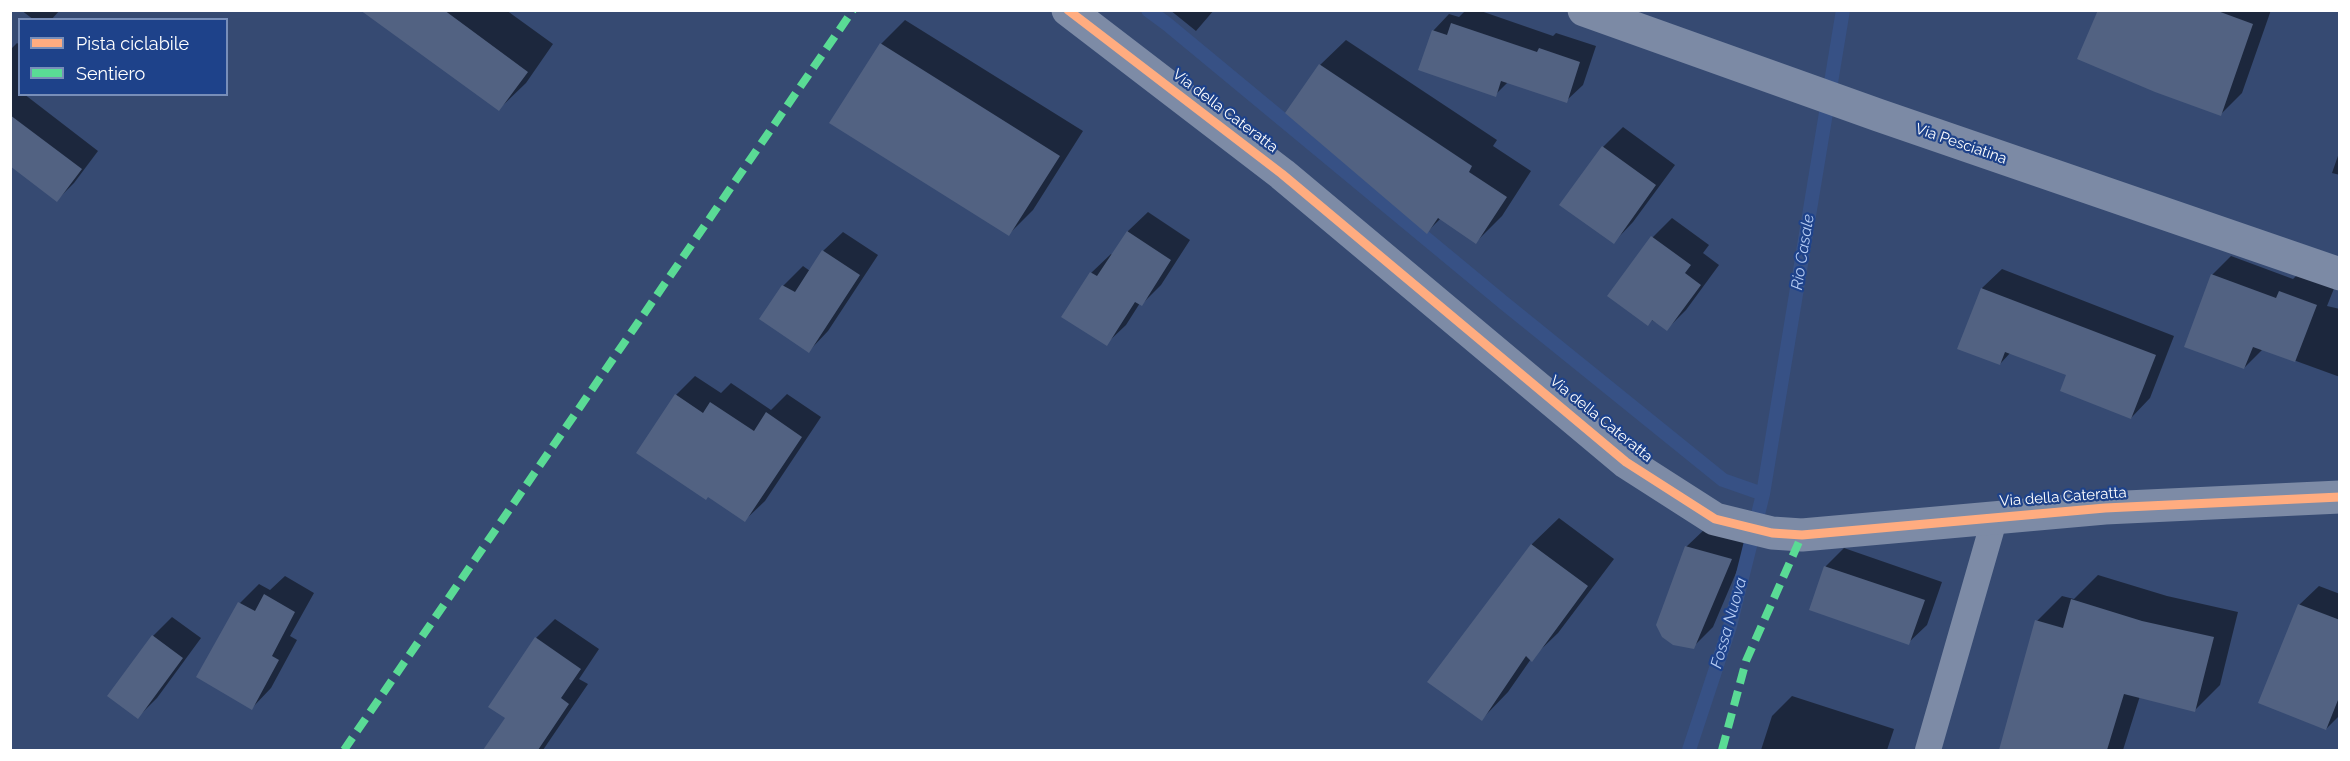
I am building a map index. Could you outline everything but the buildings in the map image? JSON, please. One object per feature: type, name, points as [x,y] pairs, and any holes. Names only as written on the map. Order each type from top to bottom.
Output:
[{"type":"main road","name":"Via Pesciatina","points":[[1584,10],[1878,116],[2340,274]]},
{"type":"street","name":"Via della Cateratta","points":[[1068,10],[1282,174],[1626,462],[1714,519],[1772,533],[1802,535],[2105,508],[2340,497]]},
{"type":"lane","points":[[1928,750],[1995,517]]},
{"type":"waterway","points":[[1148,10],[1723,480],[1763,494]]},
{"type":"waterway","name":"Rio Casale","points":[[1689,750],[1730,626],[1763,494],[1843,10]]},
{"type":"marked path","points":[[344,750],[853,10]]},
{"type":"marked path","points":[[1722,750],[1746,661],[1802,535]]},
{"type":"cycle path","points":[[1068,10],[1282,174],[1626,462],[1715,519],[1772,533],[1802,535],[2105,508],[2340,497]]},
{"type":"water label","name":"Fossa Nuova","points":[[1729,623]]}]
